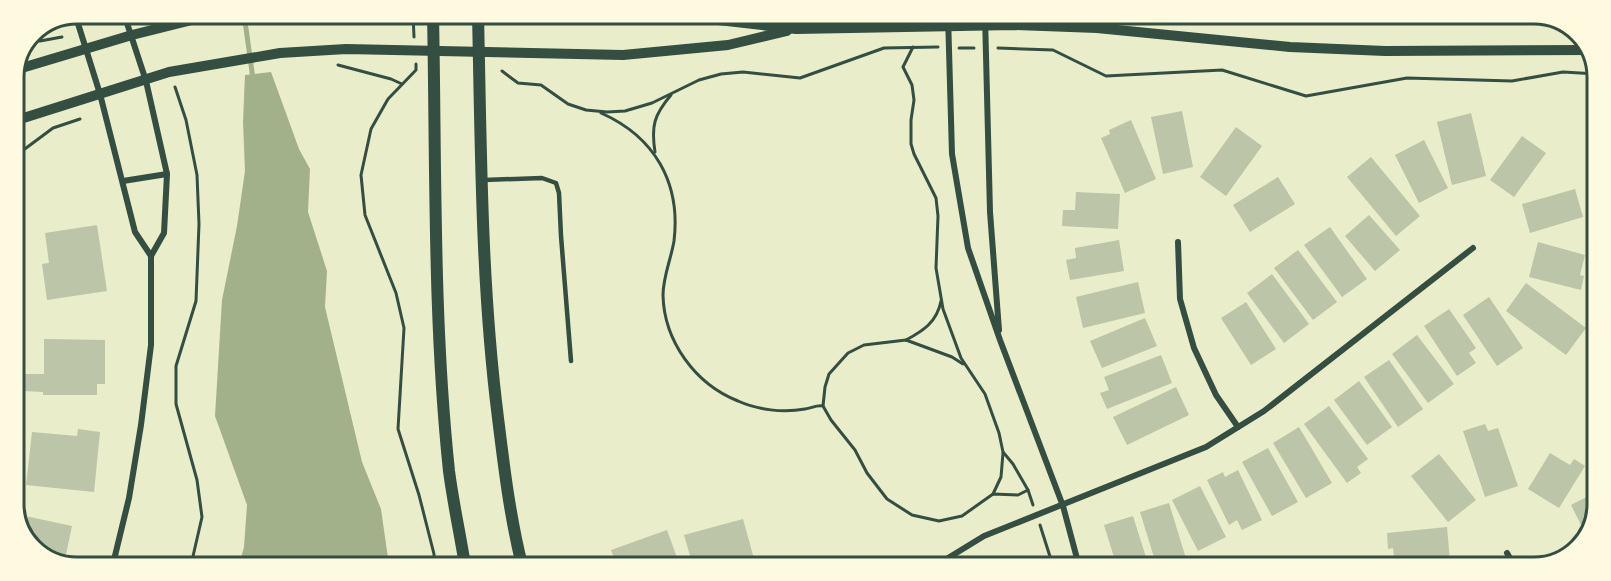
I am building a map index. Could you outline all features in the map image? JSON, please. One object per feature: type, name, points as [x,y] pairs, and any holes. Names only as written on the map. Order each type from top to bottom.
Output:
[{"type":"main road","points":[[433,24],[436,270],[440,357],[450,473],[464,557]]},
{"type":"main road","points":[[478,24],[483,252],[490,354],[504,466],[521,557]]},
{"type":"street","points":[[78,24],[100,94],[135,232],[151,256]]},
{"type":"street","points":[[115,557],[129,498],[141,425],[151,345],[151,256],[164,233],[167,174],[146,81],[128,24]]},
{"type":"street","points":[[25,67],[177,24]]},
{"type":"street","points":[[752,24],[796,29],[891,24]]},
{"type":"street","points":[[948,24],[952,154],[968,248],[1062,506],[1076,557]]},
{"type":"street","points":[[985,24],[990,212],[1000,340]]},
{"type":"street","points":[[1041,24],[1290,47],[1385,51],[1579,50]]},
{"type":"street","points":[[24,118],[169,72],[280,53],[434,51],[623,55],[728,45],[796,29]]},
{"type":"street","points":[[123,181],[167,174]]},
{"type":"street","points":[[1178,242],[1180,299],[1194,348],[1216,395],[1238,427]]},
{"type":"street","points":[[950,557],[984,536],[1206,447],[1264,411],[1473,248]]},
{"type":"lane","points":[[481,180],[542,178],[556,183],[559,193],[571,361]]},
{"type":"path","points":[[414,24],[416,70],[388,99],[372,129],[361,175],[365,215],[396,293],[404,328],[398,429],[419,495],[434,557]]},
{"type":"path","points":[[40,40],[49,41],[62,37]]},
{"type":"path","points":[[913,47],[903,68],[912,85],[914,100],[910,136],[914,154],[936,198],[938,216],[936,267],[941,300],[951,334],[966,366],[985,394],[999,433],[1003,452],[1001,477],[993,494],[962,516],[939,521],[912,515],[887,499],[823,406],[829,374],[848,353],[864,345],[906,340],[926,329],[939,310],[941,300]]},
{"type":"path","points":[[601,113],[625,111],[699,80],[721,74],[742,72],[800,78],[884,48],[1053,50],[1106,76],[1222,70],[1306,96],[1407,78],[1512,81],[1563,72],[1587,73]]},
{"type":"path","points":[[328,64],[391,79],[402,84]]},
{"type":"path","points":[[502,71],[518,83],[542,85],[568,104],[617,120],[655,154]]},
{"type":"path","points":[[174,87],[186,120],[197,175],[199,224],[196,301],[176,366],[176,404],[197,480],[202,517],[193,557]]},
{"type":"path","points":[[672,93],[659,110],[653,123],[653,139],[655,154],[671,185],[675,212],[673,245],[663,293],[665,313],[674,342],[688,365],[711,386],[737,401],[768,410],[823,406]]},
{"type":"path","points":[[24,150],[53,128],[80,118]]},
{"type":"path","points":[[906,340],[952,357],[966,366]]},
{"type":"path","points":[[993,494],[1018,495],[1028,490],[1020,474],[1003,452]]},
{"type":"shaded area","points":[[271,72],[299,149],[310,169],[308,212],[327,271],[325,307],[362,462],[381,509],[388,557],[241,557],[247,505],[215,416],[222,300],[245,171],[243,122],[245,75]]},
{"type":"building","points":[[1182,111],[1193,167],[1163,174],[1151,117]]},
{"type":"building","points":[[1471,113],[1486,176],[1452,185],[1437,122]]},
{"type":"building","points":[[1131,120],[1156,179],[1125,193],[1101,138],[1110,134],[1109,130]]},
{"type":"building","points":[[1236,127],[1262,146],[1226,196],[1200,177]]},
{"type":"building","points":[[1522,136],[1546,153],[1514,197],[1490,180]]},
{"type":"building","points":[[1424,140],[1448,188],[1419,203],[1395,155]]},
{"type":"building","points":[[1371,157],[1420,216],[1396,236],[1347,177]]},
{"type":"building","points":[[1278,177],[1295,204],[1250,232],[1233,205]]},
{"type":"building","points":[[1575,189],[1583,217],[1530,233],[1522,204]]},
{"type":"building","points":[[1076,192],[1120,194],[1118,229],[1062,226],[1063,210],[1075,210]]},
{"type":"building","points":[[1369,215],[1400,250],[1375,271],[1345,236]]},
{"type":"building","points":[[97,225],[107,291],[47,300],[42,264],[49,263],[45,233]]},
{"type":"building","points":[[1330,227],[1367,279],[1342,297],[1304,245]]},
{"type":"building","points":[[1119,240],[1124,271],[1070,280],[1066,260],[1076,258],[1075,248]]},
{"type":"building","points":[[1538,242],[1585,255],[1580,275],[1584,276],[1581,290],[1529,277]]},
{"type":"building","points":[[1298,250],[1337,302],[1313,320],[1274,268]]},
{"type":"building","points":[[1272,274],[1309,324],[1284,343],[1247,293]]},
{"type":"building","points":[[1138,282],[1145,313],[1083,328],[1076,297]]},
{"type":"building","points":[[1526,283],[1586,328],[1566,355],[1506,311]]},
{"type":"building","points":[[1489,297],[1523,348],[1497,366],[1463,315]]},
{"type":"building","points":[[1246,302],[1276,349],[1251,365],[1221,318]]},
{"type":"building","points":[[1449,309],[1476,348],[1469,353],[1476,363],[1457,376],[1424,326]]},
{"type":"building","points":[[1145,318],[1157,346],[1102,368],[1090,341]]},
{"type":"building","points":[[1417,335],[1454,384],[1428,403],[1392,354]]},
{"type":"building","points":[[44,339],[105,340],[105,384],[97,384],[97,395],[43,395],[43,392],[24,391],[24,374],[44,374]]},
{"type":"building","points":[[1161,355],[1172,383],[1107,409],[1100,393],[1109,390],[1104,377]]},
{"type":"building","points":[[1389,360],[1423,409],[1398,427],[1364,377]]},
{"type":"building","points":[[1359,381],[1392,427],[1367,445],[1334,400]]},
{"type":"building","points":[[1176,387],[1189,415],[1127,445],[1113,417]]},
{"type":"building","points":[[1329,406],[1368,459],[1357,467],[1361,473],[1347,483],[1304,424]]},
{"type":"building","points":[[1485,424],[1488,431],[1498,428],[1518,486],[1485,497],[1463,431]]},
{"type":"building","points":[[1299,427],[1332,483],[1306,498],[1273,443]]},
{"type":"building","points":[[78,429],[100,432],[94,492],[26,485],[32,432],[77,436]]},
{"type":"building","points":[[1268,448],[1298,502],[1272,516],[1242,462]]},
{"type":"building","points":[[1550,453],[1570,465],[1574,459],[1585,466],[1559,508],[1528,489]]},
{"type":"building","points":[[1439,454],[1476,500],[1448,522],[1411,476]]},
{"type":"building","points":[[1238,470],[1262,520],[1242,530],[1237,520],[1229,525],[1207,480],[1223,472],[1225,477]]},
{"type":"building","points":[[1200,486],[1226,537],[1198,551],[1172,500]]},
{"type":"building","points":[[1587,497],[1586,514],[1582,527],[1571,505]]},
{"type":"building","points":[[1169,503],[1186,557],[1154,557],[1140,512]]},
{"type":"building","points":[[26,516],[72,526],[66,556],[54,552],[40,541],[31,530]]},
{"type":"building","points":[[1133,516],[1146,557],[1114,557],[1104,525]]},
{"type":"building","points":[[743,519],[754,557],[690,557],[684,535]]},
{"type":"building","points":[[1447,527],[1450,557],[1394,557],[1393,548],[1388,549],[1387,533]]},
{"type":"building","points":[[667,530],[677,557],[614,557],[611,550]]},
{"type":"waterway","points":[[245,24],[253,79]]}]
